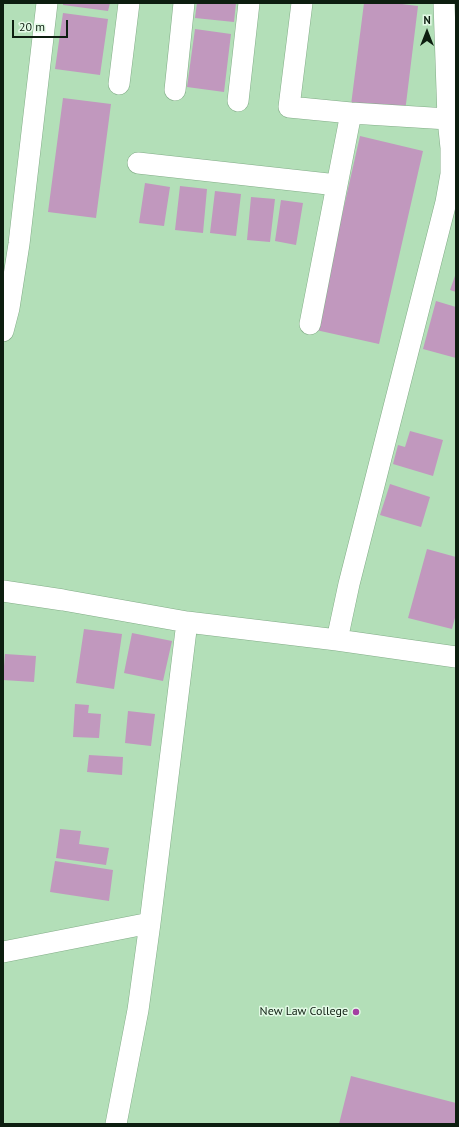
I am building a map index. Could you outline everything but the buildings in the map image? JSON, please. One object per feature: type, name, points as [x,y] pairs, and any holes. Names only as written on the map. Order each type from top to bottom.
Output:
[{"type":"street","points":[[3,331],[9,308],[18,244],[47,3]]},
{"type":"street","points":[[119,84],[129,3]]},
{"type":"street","points":[[175,90],[184,3]]},
{"type":"street","points":[[238,101],[249,3]]},
{"type":"street","points":[[302,3],[289,107],[351,113],[452,118]]},
{"type":"street","points":[[337,640],[349,584],[446,202],[451,174],[452,118],[444,3]]},
{"type":"street","points":[[310,324],[351,113]]},
{"type":"street","points":[[138,163],[337,184]]},
{"type":"street","points":[[3,591],[71,601],[186,622],[337,640],[456,657]]},
{"type":"street","points":[[116,1124],[138,1010],[150,923],[186,622]]},
{"type":"street","points":[[3,952],[150,923]]},
{"type":"place","name":"New Law College","points":[[356,1012]]}]
